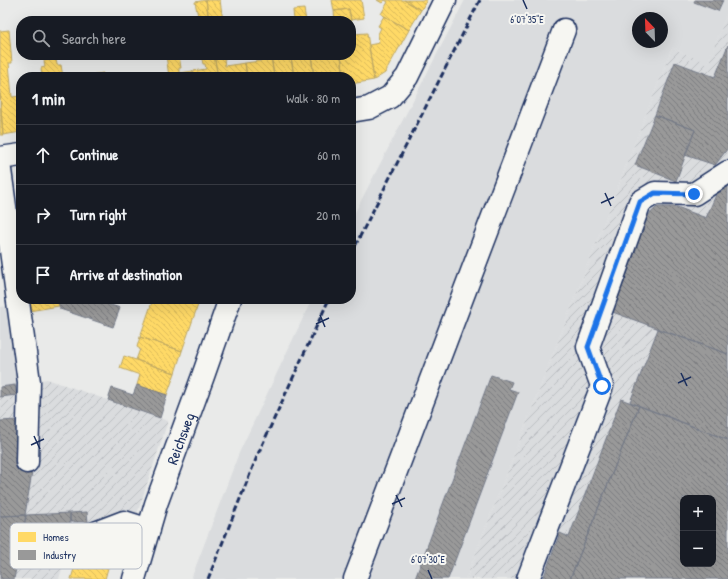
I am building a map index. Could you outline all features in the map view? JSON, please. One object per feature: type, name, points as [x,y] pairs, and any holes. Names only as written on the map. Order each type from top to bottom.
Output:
[{"type":"street","points":[[356,110],[369,108],[390,97],[407,77],[445,0]]},
{"type":"street","points":[[355,579],[564,30]]},
{"type":"street","points":[[0,158],[16,156]]},
{"type":"street","points":[[0,170],[16,291]]},
{"type":"street","points":[[528,579],[602,386],[588,347],[640,202],[655,193],[694,194],[728,172]]},
{"type":"street","points":[[18,304],[28,382],[27,462]]},
{"type":"street","name":"Reichsweg","points":[[142,553],[156,504],[228,304]]},
{"type":"street","points":[[142,528],[149,530]]},
{"type":"street","name":"Reichsweg","points":[[134,579],[137,569]]},
{"type":"shaded area","points":[[465,0],[728,0],[728,11],[708,64],[672,48],[466,579],[191,579],[239,453],[310,304],[356,304],[356,210]]},
{"type":"shaded area","points":[[728,11],[728,579],[466,579],[672,48],[708,63]]},
{"type":"shaded area","points":[[9,306],[20,384],[0,387],[0,307]]},
{"type":"shaded area","points":[[47,379],[168,421],[134,523],[10,523],[10,569],[62,569],[59,579],[0,579],[0,387]]},
{"type":"building: Homes","points":[[206,0],[220,0],[222,16],[208,16]]},
{"type":"building: Homes","points":[[206,0],[208,16],[198,16],[195,2]]},
{"type":"building: Homes","points":[[332,0],[361,0],[364,18],[356,19],[356,16],[350,16],[349,9],[334,11]]},
{"type":"building: Homes","points":[[377,0],[385,0],[382,3]]},
{"type":"building: Homes","points":[[385,0],[404,0],[421,10],[409,30],[381,14],[388,2]]},
{"type":"building: Homes","points":[[404,0],[427,0],[421,10]]},
{"type":"building: Homes","points":[[304,9],[305,16],[294,16],[293,10]]},
{"type":"building: Homes","points":[[349,9],[350,16],[334,16],[334,11]]},
{"type":"building: Homes","points":[[384,16],[409,30],[385,73],[374,80],[369,45],[379,43],[378,34],[381,28],[378,26]]},
{"type":"building: Homes","points":[[9,30],[12,63],[9,63],[12,97],[16,97],[16,133],[3,135],[0,94],[0,31]]},
{"type":"building: Homes","points":[[367,33],[374,80],[356,83],[356,72],[343,72],[342,60],[356,60],[356,34]]},
{"type":"building: Homes","points":[[56,60],[57,65],[61,65],[62,72],[41,72],[41,68],[45,67],[44,61]]},
{"type":"building: Homes","points":[[167,60],[180,60],[181,68],[179,68],[179,72],[168,72]]},
{"type":"building: Homes","points":[[202,60],[215,60],[217,72],[193,72],[206,69],[205,64],[203,64]]},
{"type":"building: Homes","points":[[215,60],[224,60],[225,66],[245,63],[246,72],[217,72]]},
{"type":"building: Homes","points":[[272,60],[273,72],[246,72],[245,63]]},
{"type":"building: Homes","points":[[272,60],[291,60],[293,72],[273,72]]},
{"type":"building: Homes","points":[[291,60],[312,60],[313,72],[293,72]]},
{"type":"building: Homes","points":[[312,60],[342,60],[343,72],[313,72]]},
{"type":"building: Homes","points":[[0,94],[3,135],[0,135]]},
{"type":"building: Homes","points":[[28,304],[59,304],[59,306],[29,311]]},
{"type":"building: Homes","points":[[151,304],[198,304],[182,351],[140,337]]},
{"type":"building: Homes","points":[[140,337],[182,351],[175,373],[136,360],[140,349],[137,347]]},
{"type":"building: Homes","points":[[124,356],[175,373],[167,395],[137,385],[140,375],[120,368]]},
{"type":"building: Homes","points":[[74,569],[108,569],[105,579],[71,579]]},
{"type":"building: Industry","points":[[695,0],[723,0],[718,11],[694,2]]},
{"type":"building: Industry","points":[[728,45],[728,148],[715,165],[685,155],[695,130],[655,115],[675,62],[715,77]]},
{"type":"building: Industry","points":[[655,115],[695,130],[676,181],[635,165]]},
{"type":"building: Industry","points":[[722,181],[728,183],[728,354],[607,310],[643,220],[657,207],[677,207],[706,218]]},
{"type":"building: Industry","points":[[59,304],[108,304],[120,308],[113,327],[60,309]]},
{"type":"building: Industry","points":[[658,329],[728,354],[728,440],[630,402]]},
{"type":"building: Industry","points":[[491,375],[512,382],[509,389],[518,392],[448,579],[415,579]]},
{"type":"building: Industry","points":[[15,385],[17,395],[0,397],[0,387]]},
{"type":"building: Industry","points":[[137,385],[167,395],[160,418],[108,400],[112,388],[133,395]]},
{"type":"building: Industry","points":[[621,399],[639,406],[570,579],[543,579],[560,533],[569,537]]},
{"type":"building: Industry","points":[[639,406],[728,440],[728,579],[570,579]]},
{"type":"building: Industry","points":[[18,420],[33,466],[25,515],[0,516],[0,421]]},
{"type":"building: Industry","points":[[87,512],[88,522],[70,522],[70,513]]},
{"type":"building: Industry","points":[[70,513],[70,523],[25,523],[26,515]]},
{"type":"building: Industry","points":[[26,515],[24,523],[10,523],[10,569],[16,569],[14,579],[0,579],[0,516]]},
{"type":"railway","points":[[356,244],[480,0]]},
{"type":"railway","points":[[208,579],[258,454],[327,304]]},
{"type":"route","points":[[602,386],[588,347],[640,202],[655,193],[694,194]]}]
